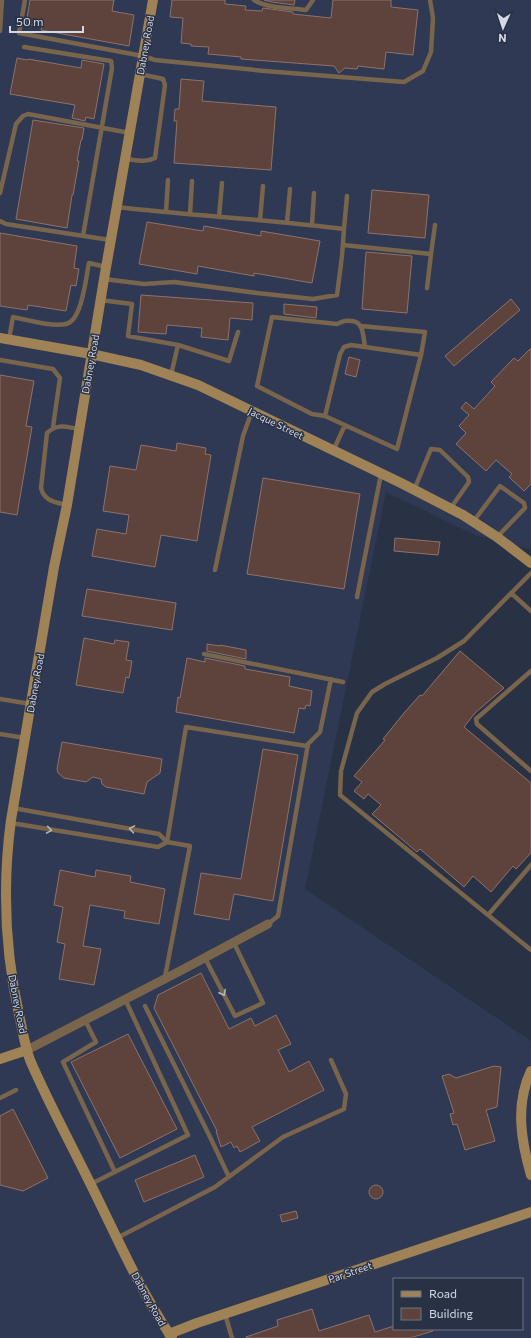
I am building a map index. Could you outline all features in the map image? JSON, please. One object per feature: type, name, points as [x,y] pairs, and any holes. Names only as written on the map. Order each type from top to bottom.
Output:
[{"type":"street","name":"Dabney Road","points":[[153,0],[100,300],[67,505],[54,568],[13,808],[3,910],[16,1001],[30,1059],[153,1310],[170,1336]]},
{"type":"street","name":"Jacque Street","points":[[4,339],[91,354],[141,365],[198,385],[450,508],[497,537],[531,563]]},
{"type":"street","points":[[0,1059],[27,1050],[268,924]]},
{"type":"street","points":[[531,1071],[525,1090],[521,1111],[521,1126],[527,1162],[531,1175]]},
{"type":"street","name":"Par Street","points":[[170,1336],[225,1314],[531,1212]]},
{"type":"lane","points":[[0,31],[2,0]]},
{"type":"lane","points":[[25,0],[19,33],[143,56],[155,60],[265,71],[404,82],[423,71],[431,52],[433,18],[430,0]]},
{"type":"lane","points":[[254,0],[257,3],[281,8],[306,10],[313,0]]},
{"type":"lane","points":[[24,47],[111,61],[112,68],[83,236]]},
{"type":"lane","points":[[125,158],[149,161],[155,158],[165,85],[163,79],[140,74]]},
{"type":"lane","points":[[0,192],[16,124],[22,116],[28,114],[130,133]]},
{"type":"lane","points":[[166,212],[168,180]]},
{"type":"lane","points":[[190,214],[192,181]]},
{"type":"lane","points":[[219,217],[222,184]]},
{"type":"lane","points":[[260,220],[263,186]]},
{"type":"lane","points":[[287,222],[290,189]]},
{"type":"lane","points":[[312,225],[314,193]]},
{"type":"lane","points":[[104,279],[144,284],[174,282],[313,299],[337,295],[347,196]]},
{"type":"lane","points":[[117,207],[287,222],[344,229]]},
{"type":"lane","points":[[0,221],[6,224],[111,240]]},
{"type":"lane","points":[[427,288],[435,224]]},
{"type":"lane","points":[[343,245],[431,254]]},
{"type":"lane","points":[[4,339],[13,317],[51,324],[67,324],[70,322],[80,308],[89,263],[106,267]]},
{"type":"lane","points":[[100,300],[132,304],[128,336],[178,345],[229,361],[238,332]]},
{"type":"lane","points":[[361,326],[425,332],[421,355],[397,449],[345,424],[325,416],[312,414],[256,386],[272,317],[337,324],[344,320],[357,322],[361,326],[365,347]]},
{"type":"lane","points":[[171,375],[178,345]]},
{"type":"lane","points":[[325,416],[340,354],[344,347],[351,345],[421,355]]},
{"type":"lane","points":[[0,360],[54,369],[60,378],[53,427],[47,433],[41,488],[42,494],[49,500],[67,505]]},
{"type":"lane","points":[[215,570],[243,436],[252,411]]},
{"type":"lane","points":[[333,451],[345,424]]},
{"type":"lane","points":[[53,427],[62,426],[79,429]]},
{"type":"lane","points":[[414,490],[432,450],[440,450],[468,477],[469,482],[450,508]]},
{"type":"lane","points":[[357,597],[381,474]]},
{"type":"lane","points":[[473,522],[500,486],[524,503],[525,508],[497,537]]},
{"type":"lane","points":[[531,573],[464,641],[437,658],[384,684],[372,692],[357,713],[341,771],[340,795],[531,950]]},
{"type":"lane","points":[[511,593],[531,611]]},
{"type":"lane","points":[[204,654],[343,682]]},
{"type":"lane","points":[[531,671],[476,719],[477,724],[531,771]]},
{"type":"lane","points":[[268,924],[278,916],[307,746],[320,732],[331,680]]},
{"type":"lane","points":[[0,699],[31,704]]},
{"type":"lane","points":[[167,842],[186,727],[307,746]]},
{"type":"lane","points":[[0,734],[25,738]]},
{"type":"lane","points":[[13,808],[159,834],[167,842],[190,846],[165,979]]},
{"type":"lane","points":[[11,824],[158,847],[167,842]]},
{"type":"lane","points":[[488,915],[531,865]]},
{"type":"lane","points":[[205,958],[235,1016],[263,1003],[234,943]]},
{"type":"lane","points":[[91,1184],[188,1135],[125,999]]},
{"type":"lane","points":[[145,1006],[212,1139],[229,1177]]},
{"type":"lane","points":[[85,1020],[96,1042],[63,1062],[115,1172]]},
{"type":"lane","points":[[117,1238],[215,1187],[283,1136],[344,1109],[346,1094],[331,1060]]},
{"type":"lane","points":[[0,1098],[16,1090]]},
{"type":"lane","points":[[225,1314],[232,1338]]},
{"type":"shaded area","points":[[0,0],[531,0],[531,546],[529,549],[475,535],[386,492],[305,889],[531,1041],[531,1338],[0,1338]]},
{"type":"building","points":[[30,0],[114,0],[112,11],[134,15],[129,46],[41,30],[42,27],[26,24]]},
{"type":"building","points":[[172,0],[225,0],[225,4],[246,6],[245,10],[262,11],[263,8],[293,12],[293,14],[331,18],[333,0],[391,0],[391,7],[418,10],[413,55],[386,52],[384,69],[358,66],[357,69],[345,68],[339,73],[334,66],[241,59],[241,57],[208,54],[209,47],[191,46],[191,44],[181,43],[183,18],[170,17]]},
{"type":"building","points":[[264,0],[295,0],[294,5]]},
{"type":"building","points":[[17,58],[81,68],[82,60],[104,64],[94,119],[86,117],[85,121],[72,118],[75,105],[10,94]]},
{"type":"building","points":[[181,79],[204,81],[202,101],[276,107],[271,170],[174,163],[177,121],[174,121],[175,109],[179,109]]},
{"type":"building","points":[[33,120],[84,128],[77,161],[79,161],[67,228],[16,219]]},
{"type":"building","points":[[372,190],[429,195],[425,238],[368,233]]},
{"type":"building","points":[[147,222],[203,231],[204,226],[261,236],[261,231],[320,241],[312,283],[254,273],[254,276],[198,266],[197,274],[139,264]]},
{"type":"building","points":[[0,233],[77,246],[74,268],[79,269],[76,286],[71,285],[66,311],[28,305],[27,310],[0,306]]},
{"type":"building","points":[[366,252],[412,256],[407,313],[362,309]]},
{"type":"building","points":[[141,295],[253,303],[252,320],[230,318],[228,340],[201,337],[202,328],[167,325],[166,334],[138,332]]},
{"type":"building","points":[[511,299],[520,310],[454,366],[445,356]]},
{"type":"building","points":[[284,304],[317,307],[316,318],[284,314]]},
{"type":"building","points":[[531,348],[531,484],[524,491],[509,477],[512,474],[496,460],[486,471],[456,444],[466,433],[459,426],[469,415],[461,408],[466,402],[474,409],[495,386],[491,382],[514,358],[518,361]]},
{"type":"building","points":[[349,357],[360,360],[356,377],[345,374]]},
{"type":"building","points":[[0,375],[34,381],[26,426],[32,427],[17,515],[0,512]]},
{"type":"building","points":[[177,443],[206,448],[205,454],[211,455],[197,541],[161,535],[155,567],[92,556],[97,529],[126,534],[129,515],[103,511],[110,466],[136,470],[141,445],[176,451]]},
{"type":"building","points":[[263,478],[360,494],[344,589],[247,574]]},
{"type":"building","points":[[395,538],[440,542],[438,555],[394,551]]},
{"type":"building","points":[[87,589],[176,603],[172,630],[82,616]]},
{"type":"building","points":[[84,638],[114,644],[115,640],[129,642],[126,660],[132,661],[129,678],[126,677],[123,693],[76,685]]},
{"type":"building","points":[[207,644],[246,650],[246,659],[207,651]]},
{"type":"building","points":[[460,651],[504,688],[475,713],[464,727],[531,783],[531,853],[516,869],[513,866],[491,892],[473,876],[464,887],[420,849],[417,852],[372,814],[381,805],[368,794],[364,799],[354,791],[362,782],[354,776],[385,740],[383,739],[404,713],[420,695],[422,696]]},
{"type":"building","points":[[187,658],[205,662],[205,658],[245,666],[245,669],[290,677],[289,686],[312,691],[310,706],[306,705],[305,709],[299,708],[294,733],[176,712]]},
{"type":"building","points":[[62,742],[162,759],[160,773],[147,782],[144,794],[106,787],[102,784],[101,779],[93,777],[86,782],[64,778],[58,773],[57,769]]},
{"type":"building","points":[[263,749],[298,755],[273,901],[234,894],[229,920],[194,914],[201,873],[241,879]]},
{"type":"building","points":[[60,870],[95,877],[96,870],[131,876],[130,882],[165,889],[159,924],[124,918],[125,911],[90,905],[83,946],[101,949],[94,985],[59,979],[65,944],[57,942],[63,907],[54,905]]},
{"type":"building","points":[[201,973],[229,1029],[251,1018],[255,1026],[276,1015],[291,1044],[278,1050],[289,1072],[309,1061],[324,1090],[252,1127],[260,1141],[240,1152],[237,1146],[234,1148],[231,1142],[221,1147],[217,1131],[154,1008],[158,995]]},
{"type":"building","points":[[128,1034],[177,1129],[120,1158],[71,1062]]},
{"type":"building","points":[[494,1066],[501,1067],[497,1107],[486,1110],[495,1141],[465,1150],[457,1124],[453,1125],[450,1114],[454,1113],[442,1076],[449,1074],[456,1078]]},
{"type":"building","points":[[13,1109],[48,1178],[23,1191],[0,1185],[0,1116]]},
{"type":"building","points":[[195,1155],[204,1177],[144,1202],[135,1180]]},
{"type":"building","points":[[373,1185],[379,1185],[383,1189],[383,1195],[379,1199],[373,1199],[369,1195],[369,1189]]},
{"type":"building","points":[[296,1211],[298,1218],[282,1222],[280,1215]]},
{"type":"building","points":[[312,1309],[319,1331],[369,1315],[375,1332],[393,1326],[393,1330],[433,1331],[410,1338],[246,1338],[278,1326],[277,1320]]}]
